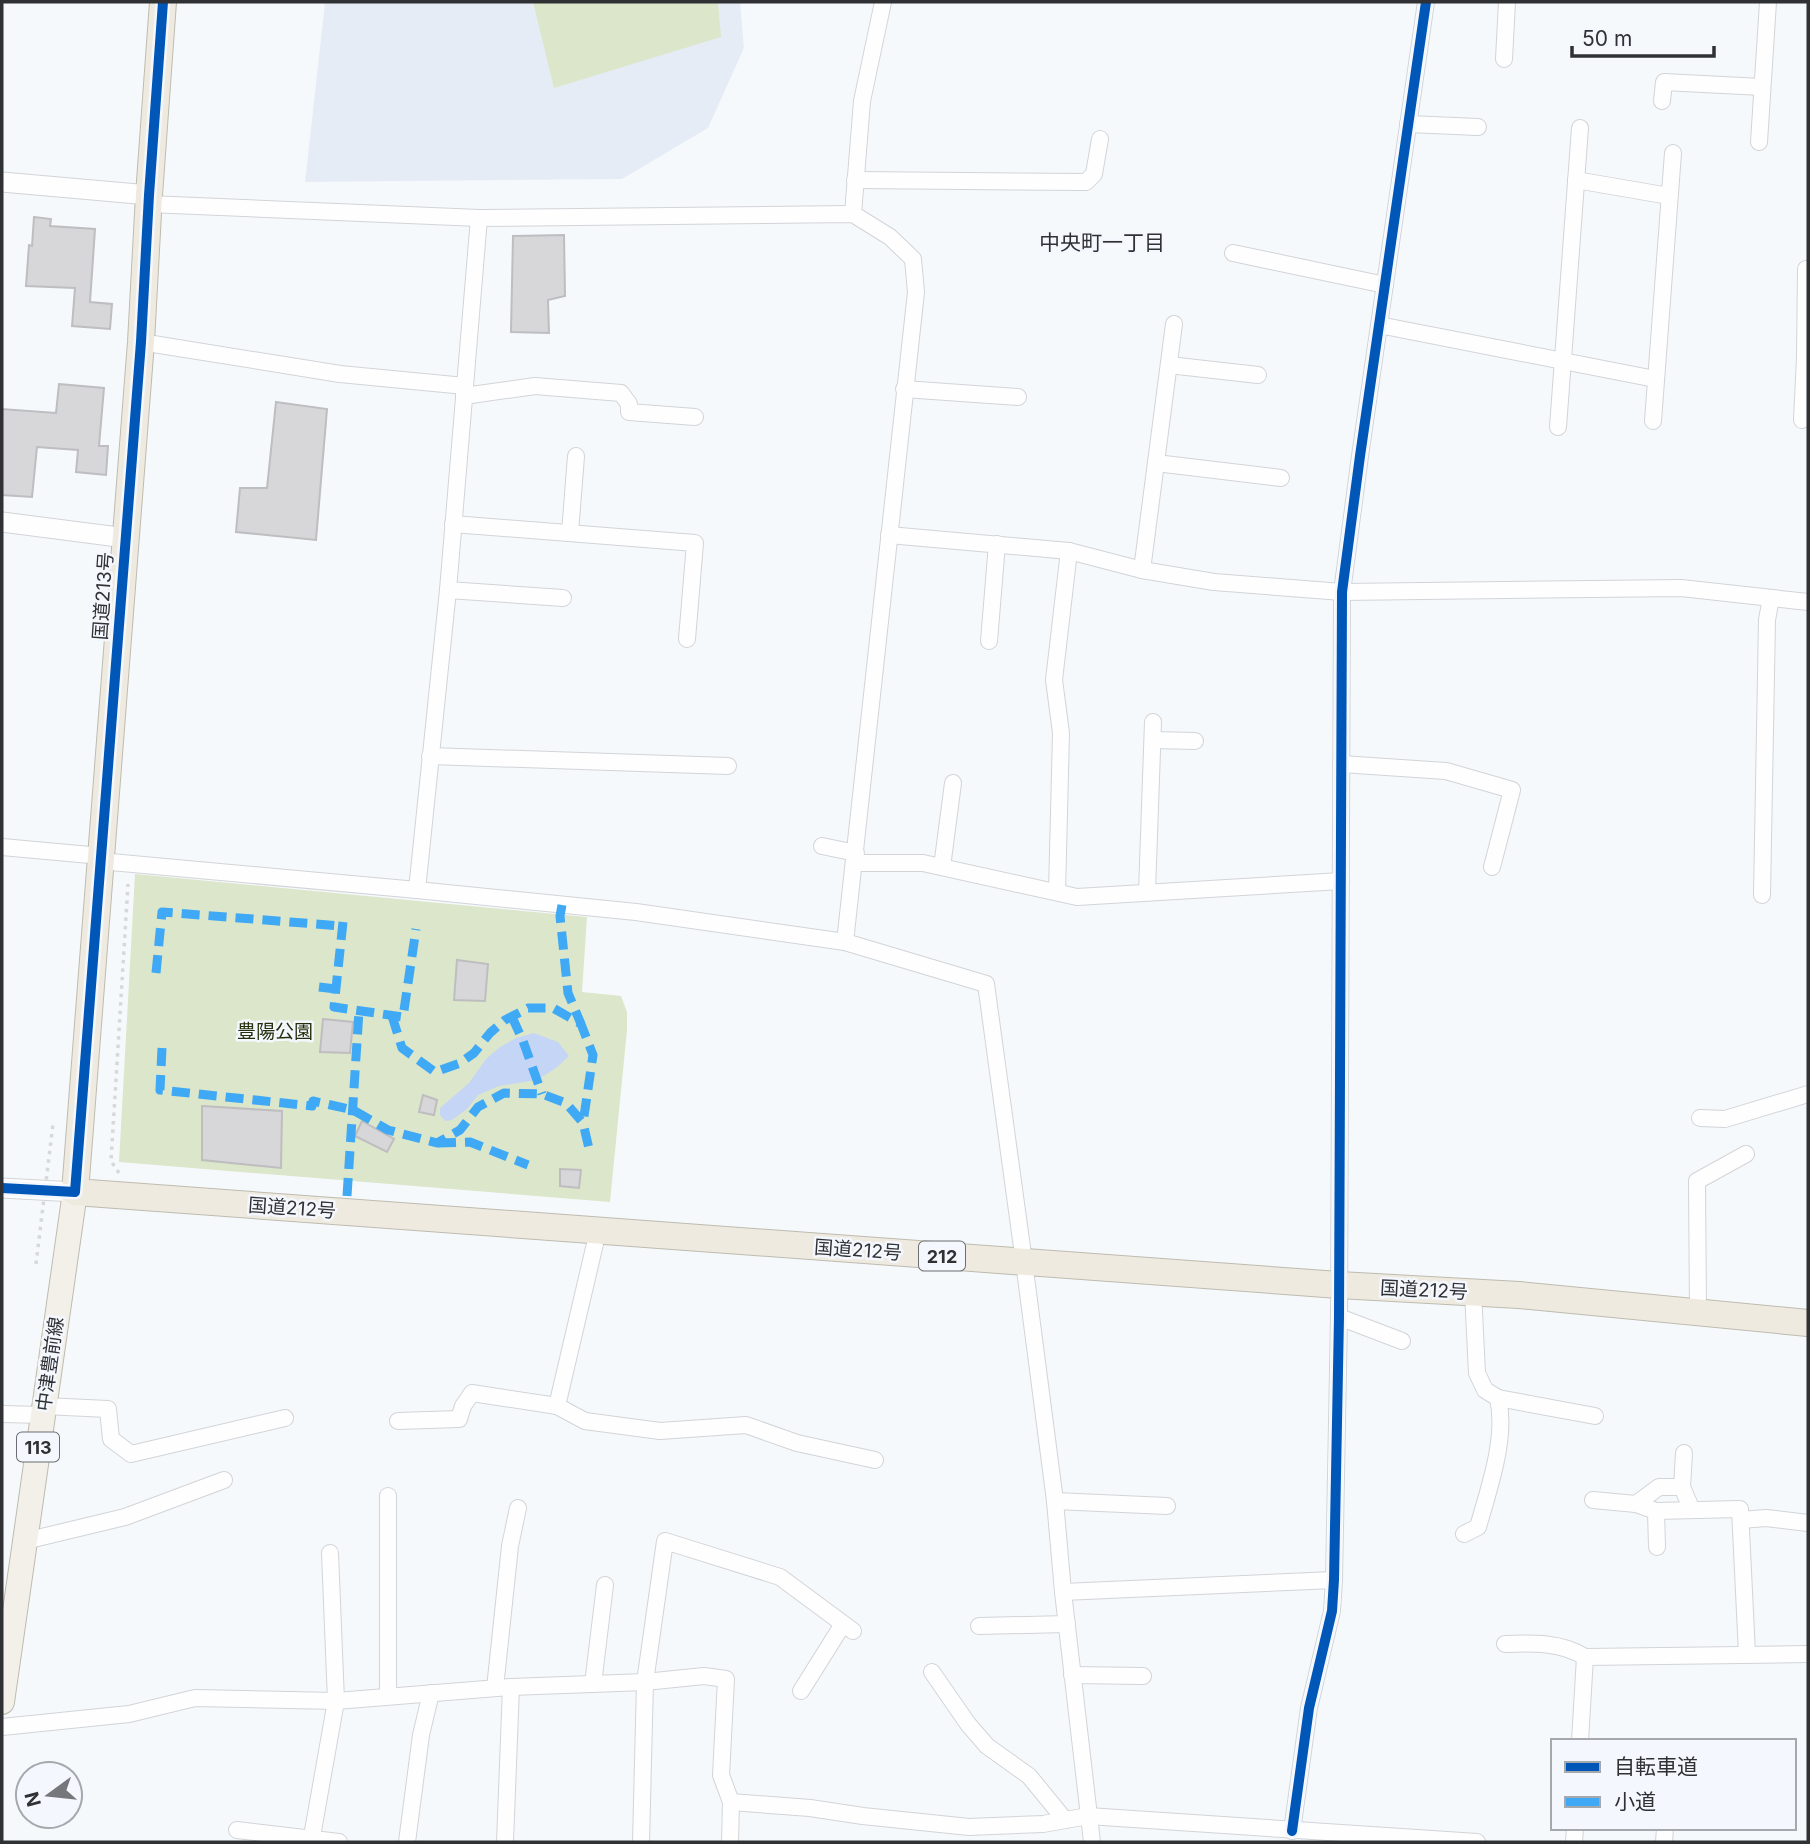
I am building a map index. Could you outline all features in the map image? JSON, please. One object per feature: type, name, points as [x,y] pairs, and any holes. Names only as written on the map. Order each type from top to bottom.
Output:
[{"type":"highway","name":"国道213号","points":[[75,1192],[141,342],[163,2]]},
{"type":"highway","name":"国道212号","points":[[75,1192],[1339,1285],[1519,1295],[1808,1323]]},
{"type":"main road","name":"中津豊前線","points":[[2,1702],[75,1192]]},
{"type":"street","points":[[853,214],[862,101],[883,2]]},
{"type":"street","points":[[1292,1831],[1309,1708],[1332,1611],[1334,1580],[1339,1317],[1342,592],[1426,2]]},
{"type":"street","points":[[1504,59],[1507,2]]},
{"type":"street","points":[[1759,142],[1768,2]]},
{"type":"street","points":[[1662,101],[1664,82],[1762,87]]},
{"type":"street","points":[[1408,124],[1478,127]]},
{"type":"street","points":[[1558,427],[1580,128]]},
{"type":"street","points":[[855,180],[1086,182],[1094,174],[1100,139]]},
{"type":"street","points":[[1653,421],[1673,153]]},
{"type":"street","points":[[1576,180],[1669,196]]},
{"type":"street","points":[[2,182],[149,199],[479,218],[853,214],[890,237],[913,259],[916,292],[845,942]]},
{"type":"street","points":[[417,890],[448,590],[479,218]]},
{"type":"street","points":[[1233,253],[1385,285]]},
{"type":"street","points":[[1802,420],[1807,358],[1806,269]]},
{"type":"street","points":[[1142,569],[1174,324]]},
{"type":"street","points":[[1379,326],[1655,379]]},
{"type":"street","points":[[141,342],[465,391],[535,386],[621,393],[629,404],[629,411],[695,417]]},
{"type":"street","points":[[1169,365],[1258,375]]},
{"type":"street","points":[[904,389],[1018,397]]},
{"type":"street","points":[[570,533],[576,456]]},
{"type":"street","points":[[1156,463],[1280,478]]},
{"type":"street","points":[[2,522],[125,538]]},
{"type":"street","points":[[453,524],[695,543],[687,639]]},
{"type":"street","points":[[889,535],[1069,551],[1142,569],[1214,582],[1342,592],[1682,588],[1808,602]]},
{"type":"street","points":[[989,641],[997,544]]},
{"type":"street","points":[[1057,892],[1061,733],[1054,680],[1069,551]]},
{"type":"street","points":[[448,590],[563,598]]},
{"type":"street","points":[[1762,895],[1767,620],[1771,598]]},
{"type":"street","points":[[1147,892],[1153,722]]},
{"type":"street","points":[[1153,740],[1195,740]]},
{"type":"street","points":[[430,756],[728,766]]},
{"type":"street","points":[[1341,764],[1446,771],[1512,790],[1492,867]]},
{"type":"street","points":[[942,867],[953,783]]},
{"type":"street","points":[[822,846],[856,858],[923,863],[1077,897],[1340,881]]},
{"type":"street","points":[[2,847],[636,912],[845,942],[986,984],[1055,1501],[1092,1842]]},
{"type":"street","points":[[1700,1118],[1725,1119],[1808,1094]]},
{"type":"street","points":[[1698,1312],[1697,1181],[1746,1154]]},
{"type":"street","points":[[2,1188],[75,1192]]},
{"type":"street","points":[[557,1406],[597,1231]]},
{"type":"street","points":[[1473,1292],[1477,1373],[1485,1390],[1497,1398],[1595,1416]]},
{"type":"street","points":[[1339,1317],[1402,1341]]},
{"type":"street","points":[[398,1422],[459,1419],[463,1406],[472,1393],[557,1406],[584,1421],[660,1431],[746,1426],[797,1443],[875,1460]]},
{"type":"street","points":[[1464,1534],[1478,1527],[1497,1457],[1501,1412],[1497,1398]]},
{"type":"street","points":[[2,1414],[108,1409],[111,1439],[131,1454],[285,1418]]},
{"type":"street","points":[[1684,1452],[1682,1487],[1692,1510]]},
{"type":"street","points":[[25,1541],[125,1517],[224,1479]]},
{"type":"street","points":[[1636,1504],[1659,1487],[1682,1487]]},
{"type":"street","points":[[388,1496],[388,1696]]},
{"type":"street","points":[[1593,1500],[1636,1504],[1656,1511],[1740,1509],[1747,1654]]},
{"type":"street","points":[[1055,1501],[1167,1506]]},
{"type":"street","points":[[505,1842],[503,1687],[510,1546],[518,1508]]},
{"type":"street","points":[[1656,1511],[1657,1548]]},
{"type":"street","points":[[1741,1520],[1766,1518],[1808,1523]]},
{"type":"street","points":[[641,1842],[645,1682],[665,1542],[780,1577],[848,1627],[801,1691]]},
{"type":"street","points":[[311,1841],[336,1700],[330,1553]]},
{"type":"street","points":[[1063,1592],[1334,1580]]},
{"type":"street","points":[[593,1684],[605,1585]]},
{"type":"street","points":[[979,1626],[1067,1624]]},
{"type":"street","points":[[1505,1644],[1532,1643],[1572,1649],[1585,1657],[1808,1654]]},
{"type":"street","points":[[1580,1739],[1585,1657]]},
{"type":"street","points":[[932,1672],[968,1724],[987,1746],[1029,1776],[1065,1820]]},
{"type":"street","points":[[1072,1675],[1143,1676]]},
{"type":"street","points":[[2,1727],[129,1714],[195,1698],[336,1700],[503,1687],[645,1682],[704,1676],[726,1679],[721,1775],[731,1802],[730,1842]]},
{"type":"street","points":[[407,1842],[421,1735],[431,1693]]},
{"type":"street","points":[[731,1802],[810,1808],[969,1827],[1043,1824],[1088,1816],[1404,1840],[1477,1842]]},
{"type":"street","points":[[237,1830],[311,1841],[340,1842]]},
{"type":"path","points":[[120,1173],[111,1161],[128,884]]},
{"type":"path","points":[[36,1264],[53,1124]]},
{"type":"shaded area","points":[[325,2],[740,2],[744,48],[708,128],[622,179],[305,182]]},
{"type":"green space","points":[[533,2],[718,2],[721,37],[554,88]]},
{"type":"green space","name":"豊陽公園","points":[[135,874],[587,917],[582,992],[621,996],[627,1012],[610,1202],[119,1162]]},
{"type":"water","points":[[534,1033],[558,1042],[569,1056],[537,1080],[499,1086],[478,1095],[467,1109],[452,1120],[445,1121],[440,1115],[440,1108],[469,1083],[486,1059],[516,1038]]},
{"type":"building","points":[[34,217],[51,219],[50,226],[95,229],[90,302],[112,304],[110,329],[72,326],[75,288],[26,286]]},
{"type":"building","points":[[564,235],[565,296],[548,300],[549,333],[511,332],[513,236]]},
{"type":"building","points":[[59,384],[104,388],[99,446],[108,446],[106,475],[76,472],[78,450],[37,447],[32,497],[2,495],[2,409],[56,413]]},
{"type":"building","points":[[276,402],[327,409],[316,540],[236,532],[240,488],[267,488]]},
{"type":"building","points":[[457,960],[488,964],[485,1001],[454,1000]]},
{"type":"building","points":[[323,1019],[353,1022],[350,1053],[320,1052]]},
{"type":"building","points":[[423,1095],[437,1100],[434,1115],[419,1112]]},
{"type":"building","points":[[202,1106],[282,1111],[281,1168],[202,1160]]},
{"type":"building","points":[[362,1121],[394,1139],[387,1152],[355,1136]]},
{"type":"building","points":[[560,1169],[581,1170],[579,1188],[560,1186]]},
{"type":"marked path","points":[[562,905],[560,916],[568,993],[581,1024]]},
{"type":"marked path","points":[[156,973],[162,912],[342,926]]},
{"type":"marked path","points":[[343,922],[334,1007],[403,1017],[416,929]]},
{"type":"marked path","points":[[319,987],[336,989]]},
{"type":"marked path","points":[[392,1016],[402,1048],[435,1072],[460,1063],[474,1053],[505,1020],[528,1008],[553,1008],[581,1024],[593,1055],[583,1123]]},
{"type":"marked path","points":[[347,1196],[359,1011]]},
{"type":"marked path","points":[[512,1017],[542,1094]]},
{"type":"marked path","points":[[162,1048],[160,1090],[312,1106],[313,1101],[353,1110],[388,1130],[437,1143],[460,1130],[478,1107],[504,1093],[542,1094],[566,1103],[583,1123],[590,1153]]},
{"type":"marked path","points":[[438,1143],[470,1142],[528,1165]]},
{"type":"cycle path","points":[[2,1188],[75,1192],[141,342],[163,2]]},
{"type":"cycle path","points":[[1292,1831],[1309,1708],[1332,1611],[1334,1580],[1339,1317],[1342,592],[1426,2]]},
{"type":"district","name":"中央町一丁目","points":[[1102,242]]}]
